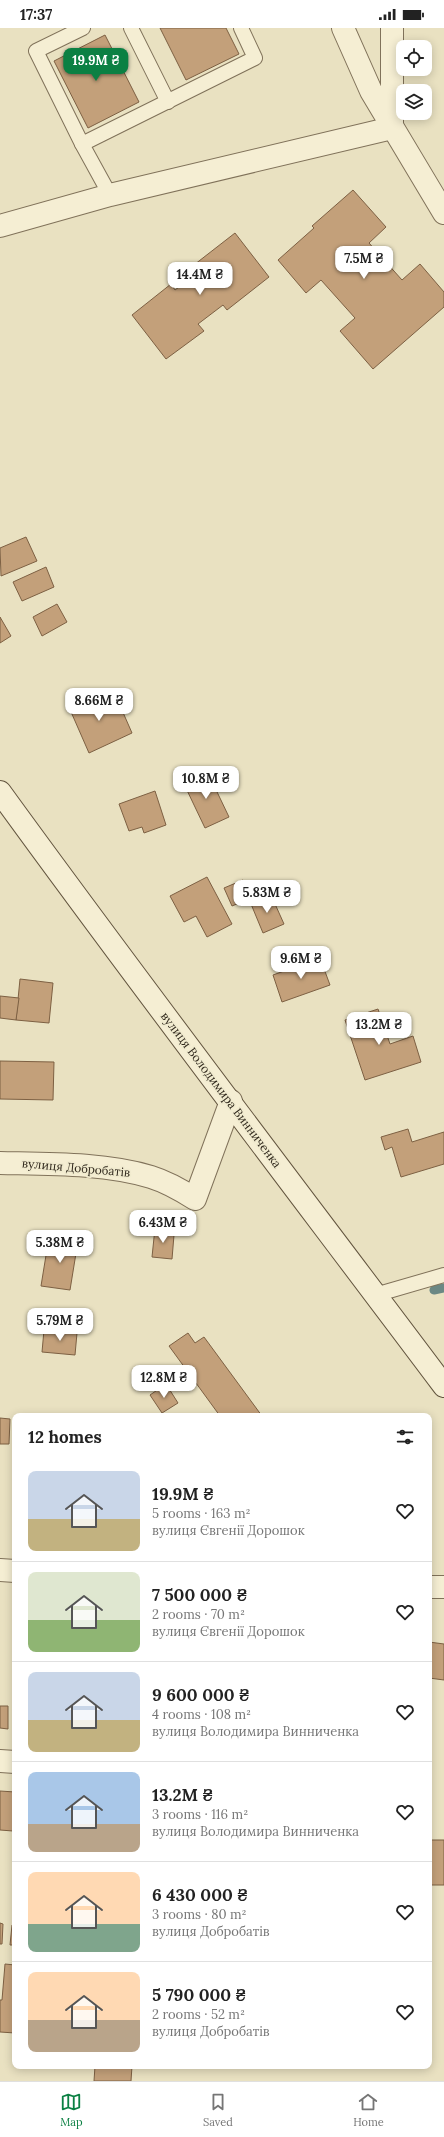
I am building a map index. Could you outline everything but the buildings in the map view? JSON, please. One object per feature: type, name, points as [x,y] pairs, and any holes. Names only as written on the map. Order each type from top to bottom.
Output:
[{"type":"street","points":[[343,28],[371,91],[444,213]]},
{"type":"street","points":[[392,28],[392,128]]},
{"type":"street","points":[[0,226],[110,195],[392,128]]},
{"type":"street","name":"вулиця Володимира Винниченка","points":[[0,792],[100,930],[231,1101],[444,1386]]},
{"type":"street","name":"вулиця Добробатів","points":[[0,1163],[103,1169],[151,1177],[172,1185],[195,1199],[231,1101]]},
{"type":"street","points":[[0,1570],[12,1571]]},
{"type":"street","points":[[432,1587],[444,1587]]},
{"type":"street","points":[[0,1761],[12,1762]]},
{"type":"lane","points":[[83,28],[36,51],[82,144],[110,195]]},
{"type":"lane","points":[[131,28],[168,102]]},
{"type":"lane","points":[[82,144],[256,58],[241,28]]},
{"type":"lane","points":[[375,1295],[444,1275]]},
{"type":"waterway","points":[[434,1290],[444,1288]]}]
